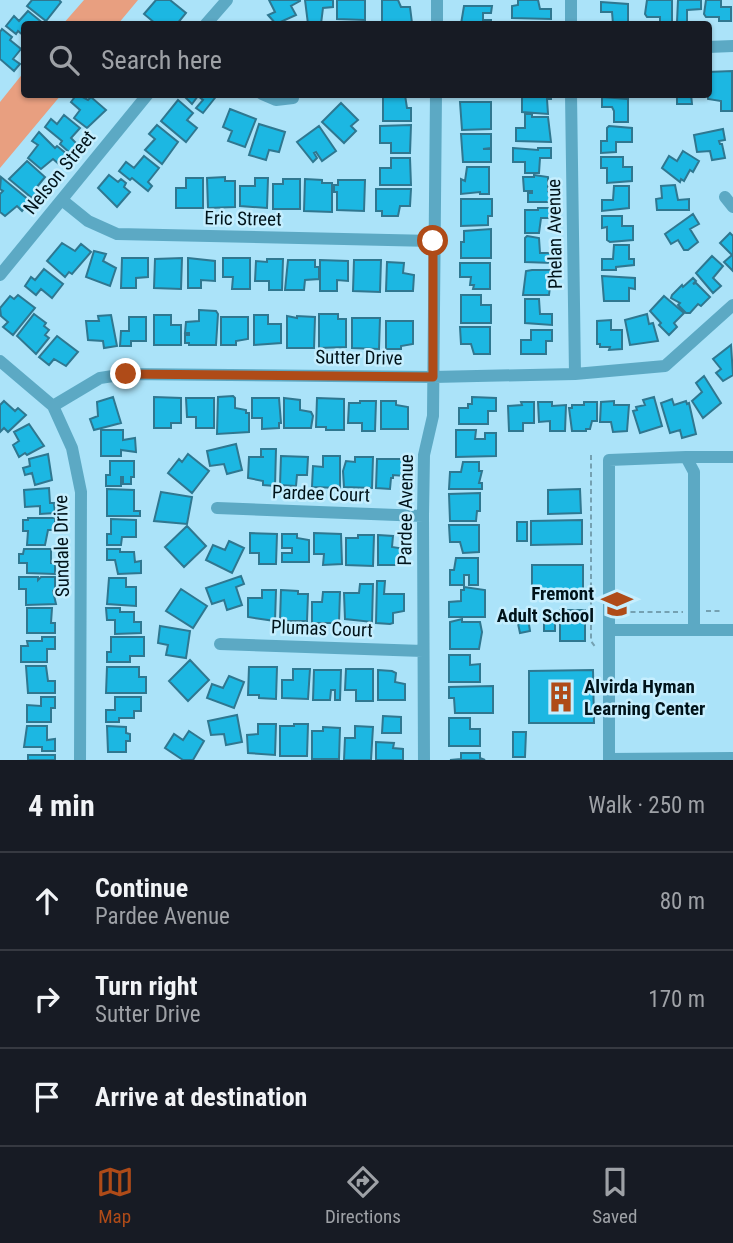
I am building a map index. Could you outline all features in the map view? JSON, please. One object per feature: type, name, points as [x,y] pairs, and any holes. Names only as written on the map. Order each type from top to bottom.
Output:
[{"type":"street","points":[[209,21],[227,0]]},
{"type":"street","points":[[437,0],[437,21]]},
{"type":"street","points":[[571,0],[571,21]]},
{"type":"street","points":[[712,47],[733,46]]},
{"type":"street","name":"Nelson Street","points":[[0,275],[145,98]]},
{"type":"street","points":[[271,98],[293,98]]},
{"type":"street","name":"Pardee Avenue","points":[[424,760],[424,455],[433,416],[436,98]]},
{"type":"street","name":"Phelan Avenue","points":[[572,98],[575,374]]},
{"type":"street","name":"Eric Street","points":[[62,200],[88,221],[117,234],[433,241]]},
{"type":"street","name":"Sutter Drive","points":[[53,406],[100,378],[126,374],[433,377],[575,374],[665,366],[731,311]]},
{"type":"street","name":"Sundale Drive","points":[[0,360],[53,406],[72,448],[80,492],[80,760]]},
{"type":"street","points":[[685,457],[694,472],[694,630]]},
{"type":"street","points":[[728,457],[609,460],[609,760],[733,758]]},
{"type":"street","name":"Pardee Court","points":[[217,508],[423,516]]},
{"type":"street","points":[[608,630],[733,630]]},
{"type":"street","name":"Plumas Court","points":[[220,644],[423,651]]},
{"type":"path","points":[[591,455],[591,640],[597,651]]},
{"type":"path","points":[[591,612],[722,611]]},
{"type":"shaded area","points":[[84,0],[138,0],[120,21],[66,21]]},
{"type":"shaded area","points":[[21,76],[21,98],[58,98],[0,168],[0,102]]},
{"type":"building","points":[[32,0],[61,2],[46,21],[27,6]]},
{"type":"building","points":[[156,0],[170,0],[186,13],[179,21],[152,21],[144,14]]},
{"type":"building","points":[[269,0],[300,0],[291,6],[296,15],[283,21],[273,21],[268,15],[275,12]]},
{"type":"building","points":[[305,0],[333,0],[333,7],[323,8],[321,21],[308,21]]},
{"type":"building","points":[[337,0],[365,0],[365,20],[337,19]]},
{"type":"building","points":[[382,0],[398,0],[401,7],[410,7],[412,21],[382,21]]},
{"type":"building","points":[[518,0],[538,0],[540,9],[551,9],[551,19],[512,18],[512,6],[518,5]]},
{"type":"building","points":[[647,0],[672,0],[672,21],[660,21],[660,17],[647,17]]},
{"type":"building","points":[[678,0],[701,0],[701,9],[687,10],[687,21],[677,21]]},
{"type":"building","points":[[706,0],[721,0],[721,7],[731,7],[731,21],[706,17]]},
{"type":"building","points":[[601,2],[628,4],[628,21],[613,21],[612,12],[601,12]]},
{"type":"building","points":[[464,6],[492,6],[491,13],[483,13],[483,20],[491,21],[462,21]]},
{"type":"building","points":[[28,11],[40,21],[21,21],[21,34],[18,31],[16,34],[6,26],[14,16],[19,21]]},
{"type":"building","points":[[2,29],[21,49],[13,59],[20,64],[14,71],[0,59]]},
{"type":"building","points":[[732,71],[732,111],[721,111],[721,101],[708,99],[712,98],[712,72]]},
{"type":"building","points":[[74,98],[92,98],[106,110],[87,128],[74,118],[80,110],[71,102]]},
{"type":"building","points":[[186,98],[196,98],[192,104]]},
{"type":"building","points":[[200,98],[215,98],[203,113],[196,108],[203,100]]},
{"type":"building","points":[[383,98],[405,98],[407,108],[411,108],[411,121],[383,121]]},
{"type":"building","points":[[522,98],[551,98],[547,99],[548,114],[522,112]]},
{"type":"building","points":[[602,98],[628,99],[628,122],[614,122],[612,107],[602,107]]},
{"type":"building","points":[[677,98],[691,98],[692,104],[677,104]]},
{"type":"building","points":[[178,100],[193,113],[187,120],[197,128],[186,142],[161,121]]},
{"type":"building","points":[[460,102],[491,102],[491,129],[462,130]]},
{"type":"building","points":[[341,103],[358,120],[351,126],[356,131],[344,143],[322,122]]},
{"type":"building","points":[[230,109],[256,119],[245,147],[228,141],[232,131],[223,127]]},
{"type":"building","points":[[525,114],[548,117],[551,142],[516,141],[516,128],[525,128]]},
{"type":"building","points":[[64,115],[80,128],[71,138],[77,144],[70,153],[60,144],[62,141],[45,127],[51,119],[57,124]]},
{"type":"building","points":[[259,124],[285,132],[279,152],[269,150],[266,160],[249,155]]},
{"type":"building","points":[[157,125],[178,142],[162,164],[145,150],[155,139],[149,134]]},
{"type":"building","points":[[411,125],[410,153],[391,153],[391,143],[380,143],[380,126]]},
{"type":"building","points":[[319,126],[336,151],[322,161],[316,152],[314,153],[317,158],[313,162],[297,142]]},
{"type":"building","points":[[609,126],[632,128],[632,142],[616,142],[616,152],[601,153],[601,141],[607,141]]},
{"type":"building","points":[[723,129],[725,140],[719,141],[725,158],[712,160],[710,151],[697,152],[694,135]]},
{"type":"building","points":[[39,132],[55,148],[57,146],[68,155],[60,165],[53,159],[41,169],[28,158],[38,145],[32,141]]},
{"type":"building","points":[[461,134],[491,134],[491,148],[483,149],[491,149],[491,162],[463,162]]},
{"type":"building","points":[[513,148],[551,148],[551,158],[540,158],[539,173],[525,173],[525,162],[513,162]]},
{"type":"building","points":[[683,151],[699,161],[693,172],[690,170],[684,181],[681,179],[680,182],[662,168],[669,156],[677,161]]},
{"type":"building","points":[[144,156],[159,168],[148,182],[152,186],[148,191],[119,171],[126,162],[134,168]]},
{"type":"building","points":[[601,157],[623,157],[623,167],[632,167],[632,181],[607,183],[607,168],[601,168]]},
{"type":"building","points":[[391,158],[410,158],[411,185],[380,185],[380,168],[391,168]]},
{"type":"building","points":[[27,161],[45,177],[32,198],[9,179]]},
{"type":"building","points":[[467,167],[489,167],[489,194],[461,194],[461,179],[465,181]]},
{"type":"building","points":[[109,175],[118,182],[121,179],[126,183],[124,187],[130,192],[117,207],[98,188]]},
{"type":"building","points":[[1,177],[30,201],[22,211],[17,206],[5,216],[0,212],[0,194],[3,191],[0,189]]},
{"type":"building","points":[[225,177],[225,181],[235,181],[235,207],[208,208],[207,178]]},
{"type":"building","points":[[523,177],[548,177],[548,191],[552,191],[551,202],[528,202],[528,193],[532,191],[524,191]]},
{"type":"building","points":[[186,178],[203,178],[203,208],[176,208],[176,188],[186,188]]},
{"type":"building","points":[[255,178],[268,178],[267,208],[240,206],[240,186],[255,186]]},
{"type":"building","points":[[283,179],[300,179],[300,209],[273,209],[273,184],[283,184]]},
{"type":"building","points":[[305,179],[332,183],[332,212],[304,211]]},
{"type":"building","points":[[338,180],[365,180],[364,211],[337,210],[337,192],[334,192],[334,185],[338,185]]},
{"type":"building","points":[[675,185],[678,200],[689,199],[689,210],[657,210],[656,199],[662,198],[661,186]]},
{"type":"building","points":[[614,186],[629,186],[629,208],[602,211],[602,200],[613,200]]},
{"type":"building","points":[[376,189],[411,189],[410,206],[400,206],[398,216],[382,216],[382,211],[376,211]]},
{"type":"building","points":[[461,199],[492,199],[492,216],[488,216],[488,225],[461,226]]},
{"type":"building","points":[[551,208],[551,218],[541,218],[539,233],[525,233],[525,210]]},
{"type":"building","points":[[693,214],[699,224],[690,229],[698,242],[688,250],[684,250],[678,240],[671,244],[665,234]]},
{"type":"building","points":[[602,216],[622,216],[622,226],[633,226],[633,240],[607,240],[607,227],[602,228]]},
{"type":"building","points":[[491,229],[491,258],[461,258],[464,231]]},
{"type":"building","points":[[730,233],[733,236],[733,271],[724,262],[732,255],[720,243]]},
{"type":"building","points":[[527,236],[539,238],[540,253],[552,253],[552,263],[525,262]]},
{"type":"building","points":[[62,243],[75,251],[81,244],[91,252],[72,274],[69,272],[65,277],[47,261]]},
{"type":"building","points":[[614,245],[629,245],[629,259],[634,259],[634,265],[616,267],[616,270],[602,270],[602,259],[613,259]]},
{"type":"building","points":[[94,251],[106,254],[103,261],[116,268],[110,286],[86,277]]},
{"type":"building","points":[[712,256],[723,266],[713,278],[721,286],[713,293],[696,273]]},
{"type":"building","points":[[122,258],[148,258],[148,277],[136,278],[136,288],[121,288]]},
{"type":"building","points":[[182,258],[181,289],[154,288],[155,259]]},
{"type":"building","points":[[188,258],[215,261],[215,281],[201,280],[201,288],[188,288]]},
{"type":"building","points":[[223,258],[250,258],[250,289],[232,289],[233,277],[223,277]]},
{"type":"building","points":[[267,259],[283,259],[282,290],[269,290],[269,281],[255,281],[256,261],[267,262]]},
{"type":"building","points":[[288,260],[315,260],[315,267],[319,267],[319,279],[305,280],[304,290],[285,290]]},
{"type":"building","points":[[320,260],[348,261],[348,281],[337,280],[337,291],[320,291]]},
{"type":"building","points":[[354,260],[381,260],[380,292],[353,291]]},
{"type":"building","points":[[387,262],[404,263],[403,273],[414,275],[413,291],[386,291]]},
{"type":"building","points":[[460,263],[490,263],[490,289],[473,289],[474,285],[470,285],[471,277],[460,277]]},
{"type":"building","points":[[44,269],[63,284],[52,298],[41,289],[36,295],[25,286],[31,277],[35,280]]},
{"type":"building","points":[[552,270],[549,295],[523,295],[526,271]]},
{"type":"building","points":[[602,276],[635,278],[635,289],[629,288],[629,301],[604,301]]},
{"type":"building","points":[[693,278],[696,281],[693,284],[696,283],[710,297],[701,306],[698,304],[690,313],[686,313],[678,305],[680,303],[671,298],[682,285],[683,287]]},
{"type":"building","points":[[18,295],[35,308],[13,335],[3,327],[8,322],[1,316],[0,308],[10,296],[14,299]]},
{"type":"building","points":[[461,295],[481,295],[481,305],[491,305],[491,323],[461,323]]},
{"type":"building","points":[[664,296],[684,313],[674,323],[677,327],[669,335],[650,311]]},
{"type":"building","points":[[525,299],[539,299],[540,314],[552,314],[552,325],[525,323]]},
{"type":"building","points":[[199,310],[216,311],[218,314],[216,345],[185,343],[185,335],[189,335],[185,333],[186,322],[199,321]]},
{"type":"building","points":[[34,314],[46,323],[44,326],[49,330],[45,335],[49,338],[36,354],[17,336]]},
{"type":"building","points":[[319,314],[338,314],[338,319],[346,319],[346,347],[319,348]]},
{"type":"building","points":[[647,314],[649,324],[653,323],[658,341],[630,345],[625,320]]},
{"type":"building","points":[[111,315],[117,346],[104,348],[103,341],[88,340],[86,321],[99,321],[98,316]]},
{"type":"building","points":[[154,315],[171,315],[171,325],[181,325],[181,345],[154,345]]},
{"type":"building","points":[[254,315],[268,315],[268,324],[281,324],[281,343],[254,345]]},
{"type":"building","points":[[287,316],[315,317],[314,348],[287,348]]},
{"type":"building","points":[[129,317],[146,317],[146,341],[131,341],[131,346],[120,346],[121,331],[129,331]]},
{"type":"building","points":[[221,317],[248,317],[248,339],[236,341],[236,345],[221,345]]},
{"type":"building","points":[[352,318],[380,318],[379,349],[352,348]]},
{"type":"building","points":[[611,320],[611,330],[622,330],[622,349],[609,350],[610,347],[600,347],[600,344],[597,344],[597,321]]},
{"type":"building","points":[[386,321],[413,321],[413,344],[401,346],[401,349],[386,349]]},
{"type":"building","points":[[460,327],[490,327],[490,354],[474,354],[471,344],[461,344]]},
{"type":"building","points":[[531,330],[552,330],[552,341],[546,341],[546,354],[521,354],[521,340],[531,340]]},
{"type":"building","points":[[57,336],[78,352],[66,366],[54,359],[49,365],[39,357]]},
{"type":"building","points":[[731,345],[733,375],[723,381],[716,373],[721,369],[713,359]]},
{"type":"building","points":[[704,376],[721,403],[703,418],[692,401],[702,392],[696,383]]},
{"type":"building","points":[[233,396],[235,408],[249,413],[249,432],[217,434],[218,397]]},
{"type":"building","points":[[113,397],[121,423],[94,430],[90,419],[98,416],[97,402]]},
{"type":"building","points":[[154,397],[181,398],[181,423],[171,423],[171,428],[154,428]]},
{"type":"building","points":[[472,397],[496,398],[496,411],[488,411],[488,424],[459,424],[459,408],[468,408],[468,404],[472,404]]},
{"type":"building","points":[[654,397],[662,426],[640,433],[633,411],[637,410],[636,407],[645,405],[643,400]]},
{"type":"building","points":[[186,398],[214,398],[214,428],[196,428],[196,417],[187,417]]},
{"type":"building","points":[[252,398],[279,398],[279,428],[262,429],[262,418],[252,418]]},
{"type":"building","points":[[284,398],[300,400],[300,410],[311,412],[311,428],[284,428]]},
{"type":"building","points":[[317,398],[344,399],[344,430],[316,427]]},
{"type":"building","points":[[672,399],[674,405],[686,401],[689,403],[696,434],[682,438],[680,430],[670,433],[661,403]]},
{"type":"building","points":[[4,401],[15,411],[18,408],[26,415],[8,432],[4,428],[0,432],[0,405]]},
{"type":"building","points":[[376,401],[375,431],[362,431],[362,423],[348,423],[349,403]]},
{"type":"building","points":[[381,401],[396,401],[396,405],[408,407],[408,429],[381,429]]},
{"type":"building","points":[[614,401],[614,405],[629,405],[627,431],[613,432],[611,422],[600,422],[601,402]]},
{"type":"building","points":[[521,402],[534,402],[534,423],[523,423],[523,431],[509,431],[508,406],[522,405]]},
{"type":"building","points":[[538,402],[552,402],[552,406],[566,405],[565,431],[550,431],[550,421],[539,422]]},
{"type":"building","points":[[584,402],[597,402],[597,421],[592,421],[590,429],[586,431],[572,431],[569,408],[572,408],[572,405],[584,405]]},
{"type":"building","points":[[29,424],[44,446],[19,457],[13,445],[19,441],[14,432]]},
{"type":"building","points":[[101,430],[123,430],[123,440],[135,438],[136,452],[121,450],[121,456],[101,456]]},
{"type":"building","points":[[456,430],[476,430],[475,439],[485,439],[485,433],[496,433],[496,456],[456,457]]},
{"type":"building","points":[[236,444],[242,470],[227,474],[224,464],[210,466],[207,451]]},
{"type":"building","points":[[261,449],[276,449],[275,486],[263,485],[263,481],[248,478],[249,457],[261,457]]},
{"type":"building","points":[[48,454],[52,480],[35,485],[32,473],[25,475],[23,468],[30,466],[29,459]]},
{"type":"building","points":[[188,454],[209,471],[192,493],[168,473],[179,459],[182,462]]},
{"type":"building","points":[[281,456],[308,457],[307,475],[297,475],[296,486],[280,485]]},
{"type":"building","points":[[323,456],[340,456],[340,488],[312,487],[313,466],[323,467]]},
{"type":"building","points":[[355,457],[373,457],[372,488],[344,487],[343,471],[346,461],[355,462]]},
{"type":"building","points":[[377,459],[404,459],[404,476],[393,475],[390,489],[376,488]]},
{"type":"building","points":[[110,461],[134,461],[131,484],[123,484],[121,477],[121,486],[106,486],[106,475],[110,475]]},
{"type":"building","points":[[463,462],[479,462],[479,471],[482,471],[479,483],[482,483],[482,489],[449,489],[450,472],[461,472]]},
{"type":"building","points":[[49,488],[50,503],[54,503],[55,513],[40,514],[40,506],[25,507],[24,490]]},
{"type":"building","points":[[107,489],[134,490],[134,511],[140,511],[140,516],[107,516]]},
{"type":"building","points":[[580,489],[581,513],[548,514],[548,490]]},
{"type":"building","points":[[161,492],[192,497],[187,524],[154,521]]},
{"type":"building","points":[[480,493],[480,511],[477,511],[476,521],[450,521],[449,494]]},
{"type":"building","points":[[55,518],[55,530],[48,530],[45,545],[27,545],[28,531],[23,531],[23,520]]},
{"type":"building","points":[[111,519],[136,520],[136,537],[122,537],[121,545],[107,545],[107,534],[111,534]]},
{"type":"building","points":[[582,520],[582,544],[531,545],[531,521]]},
{"type":"building","points":[[517,522],[527,522],[527,541],[517,541]]},
{"type":"building","points":[[449,525],[479,525],[479,552],[463,553],[460,542],[450,542]]},
{"type":"building","points":[[187,526],[206,546],[184,567],[165,547]]},
{"type":"building","points":[[250,533],[277,534],[276,564],[259,564],[259,553],[250,553]]},
{"type":"building","points":[[314,533],[341,534],[342,564],[323,565],[324,554],[314,554]]},
{"type":"building","points":[[282,534],[297,534],[297,538],[309,540],[309,562],[282,562],[282,553],[292,553],[292,548],[282,548]]},
{"type":"building","points":[[358,535],[374,535],[373,566],[346,565],[346,538],[358,538]]},
{"type":"building","points":[[378,535],[393,536],[392,547],[405,549],[404,565],[378,565]]},
{"type":"building","points":[[229,541],[244,548],[232,573],[206,560],[213,545],[225,550]]},
{"type":"building","points":[[24,549],[51,549],[51,563],[55,563],[55,574],[27,573],[27,563],[19,563],[19,554],[23,554]]},
{"type":"building","points":[[107,549],[134,552],[135,562],[141,561],[141,573],[118,574],[115,560],[107,560]]},
{"type":"building","points":[[456,558],[478,558],[478,585],[469,585],[469,575],[464,575],[464,585],[450,585],[450,570],[454,570]]},
{"type":"building","points":[[532,565],[583,565],[583,590],[532,590]]},
{"type":"building","points":[[241,576],[244,584],[236,587],[242,605],[227,610],[224,600],[212,604],[206,588]]},
{"type":"building","points":[[19,577],[38,577],[38,580],[41,577],[55,577],[53,591],[56,604],[26,605],[26,589],[19,589]]},
{"type":"building","points":[[109,578],[126,578],[126,587],[136,587],[136,606],[107,604]]},
{"type":"building","points":[[377,581],[385,581],[384,594],[404,594],[404,611],[393,613],[393,623],[376,623]]},
{"type":"building","points":[[360,584],[373,584],[372,622],[345,619],[344,593],[359,593]]},
{"type":"building","points":[[464,587],[485,590],[485,617],[449,617],[449,602],[461,601],[461,590],[464,590]]},
{"type":"building","points":[[181,589],[207,606],[193,628],[166,611]]},
{"type":"building","points":[[262,590],[276,590],[275,621],[248,617],[248,598],[262,598]]},
{"type":"building","points":[[281,590],[308,594],[307,621],[280,621]]},
{"type":"building","points":[[323,592],[340,592],[339,623],[312,623],[312,602],[322,602]]},
{"type":"building","points":[[27,608],[52,608],[51,623],[55,623],[55,633],[27,633]]},
{"type":"building","points":[[106,608],[134,612],[134,622],[141,622],[141,633],[115,634],[115,620],[107,620]]},
{"type":"building","points":[[560,610],[585,610],[585,641],[560,641]]},
{"type":"building","points":[[527,612],[530,631],[520,633],[516,614]]},
{"type":"building","points":[[544,612],[555,612],[555,631],[544,631]]},
{"type":"building","points":[[462,619],[462,622],[480,622],[482,632],[479,649],[450,649],[450,622]]},
{"type":"building","points":[[160,626],[190,631],[186,658],[166,655],[168,645],[158,643]]},
{"type":"building","points":[[42,637],[55,637],[55,649],[47,649],[47,662],[21,662],[21,646],[28,646],[27,641],[42,641]]},
{"type":"building","points":[[111,637],[144,637],[144,656],[130,656],[130,662],[107,662],[107,652],[111,652]]},
{"type":"building","points":[[449,655],[470,655],[470,665],[480,664],[480,682],[449,682]]},
{"type":"building","points":[[190,660],[209,680],[188,701],[169,681]]},
{"type":"building","points":[[26,666],[46,666],[48,681],[55,681],[55,693],[28,693]]},
{"type":"building","points":[[107,667],[139,667],[139,677],[146,677],[146,693],[106,693]]},
{"type":"building","points":[[249,667],[277,667],[276,699],[248,695]]},
{"type":"building","points":[[293,669],[310,669],[308,699],[282,698],[282,680],[293,680]]},
{"type":"building","points":[[346,669],[373,669],[373,701],[356,701],[356,690],[345,690]]},
{"type":"building","points":[[314,670],[341,670],[340,700],[335,700],[335,690],[331,690],[330,700],[313,700]]},
{"type":"building","points":[[378,670],[396,673],[395,682],[405,684],[405,700],[378,700]]},
{"type":"building","name":"Alvirda Hyman Learning Center","points":[[593,670],[594,723],[529,723],[529,671]]},
{"type":"building","points":[[229,676],[244,682],[234,708],[207,698],[212,684],[223,688]]},
{"type":"building","points":[[493,686],[493,713],[455,713],[454,698],[449,698],[449,687]]},
{"type":"building","points":[[41,697],[55,697],[55,708],[51,708],[51,722],[27,722],[27,705],[41,706]]},
{"type":"building","points":[[115,697],[141,697],[141,711],[134,711],[134,718],[119,718],[119,722],[106,722],[106,710],[115,710]]},
{"type":"building","points":[[237,715],[242,742],[226,745],[224,734],[211,735],[208,721]]},
{"type":"building","points":[[383,716],[401,717],[401,733],[382,733]]},
{"type":"building","points":[[449,718],[470,718],[470,729],[480,729],[480,746],[449,746]]},
{"type":"building","points":[[258,724],[276,724],[275,755],[248,753],[247,735],[258,734]]},
{"type":"building","points":[[308,724],[307,756],[280,756],[280,726]]},
{"type":"building","points":[[27,726],[47,726],[47,740],[55,739],[55,751],[42,751],[42,747],[24,747]]},
{"type":"building","points":[[107,726],[126,727],[130,741],[126,741],[126,752],[108,752]]},
{"type":"building","points":[[355,726],[373,727],[371,760],[344,760],[345,738],[355,738]]},
{"type":"building","points":[[323,727],[340,728],[339,759],[312,759],[312,731],[323,731]]},
{"type":"building","points":[[189,731],[204,741],[193,760],[183,760],[165,748],[174,734],[183,740]]},
{"type":"building","points":[[513,732],[526,732],[525,757],[513,757]]},
{"type":"building","points":[[376,742],[394,743],[393,748],[403,749],[403,760],[376,760]]},
{"type":"building","points":[[461,753],[480,753],[480,758],[485,760],[450,760],[461,759]]},
{"type":"building","points":[[28,755],[55,755],[55,760],[28,760]]},
{"type":"place","name":"Fremont Adult School","points":[[617,604]]},
{"type":"place","name":"Alvirda Hyman Learning Center","points":[[561,697]]},
{"type":"route","points":[[126,374],[433,377],[433,241]]}]
